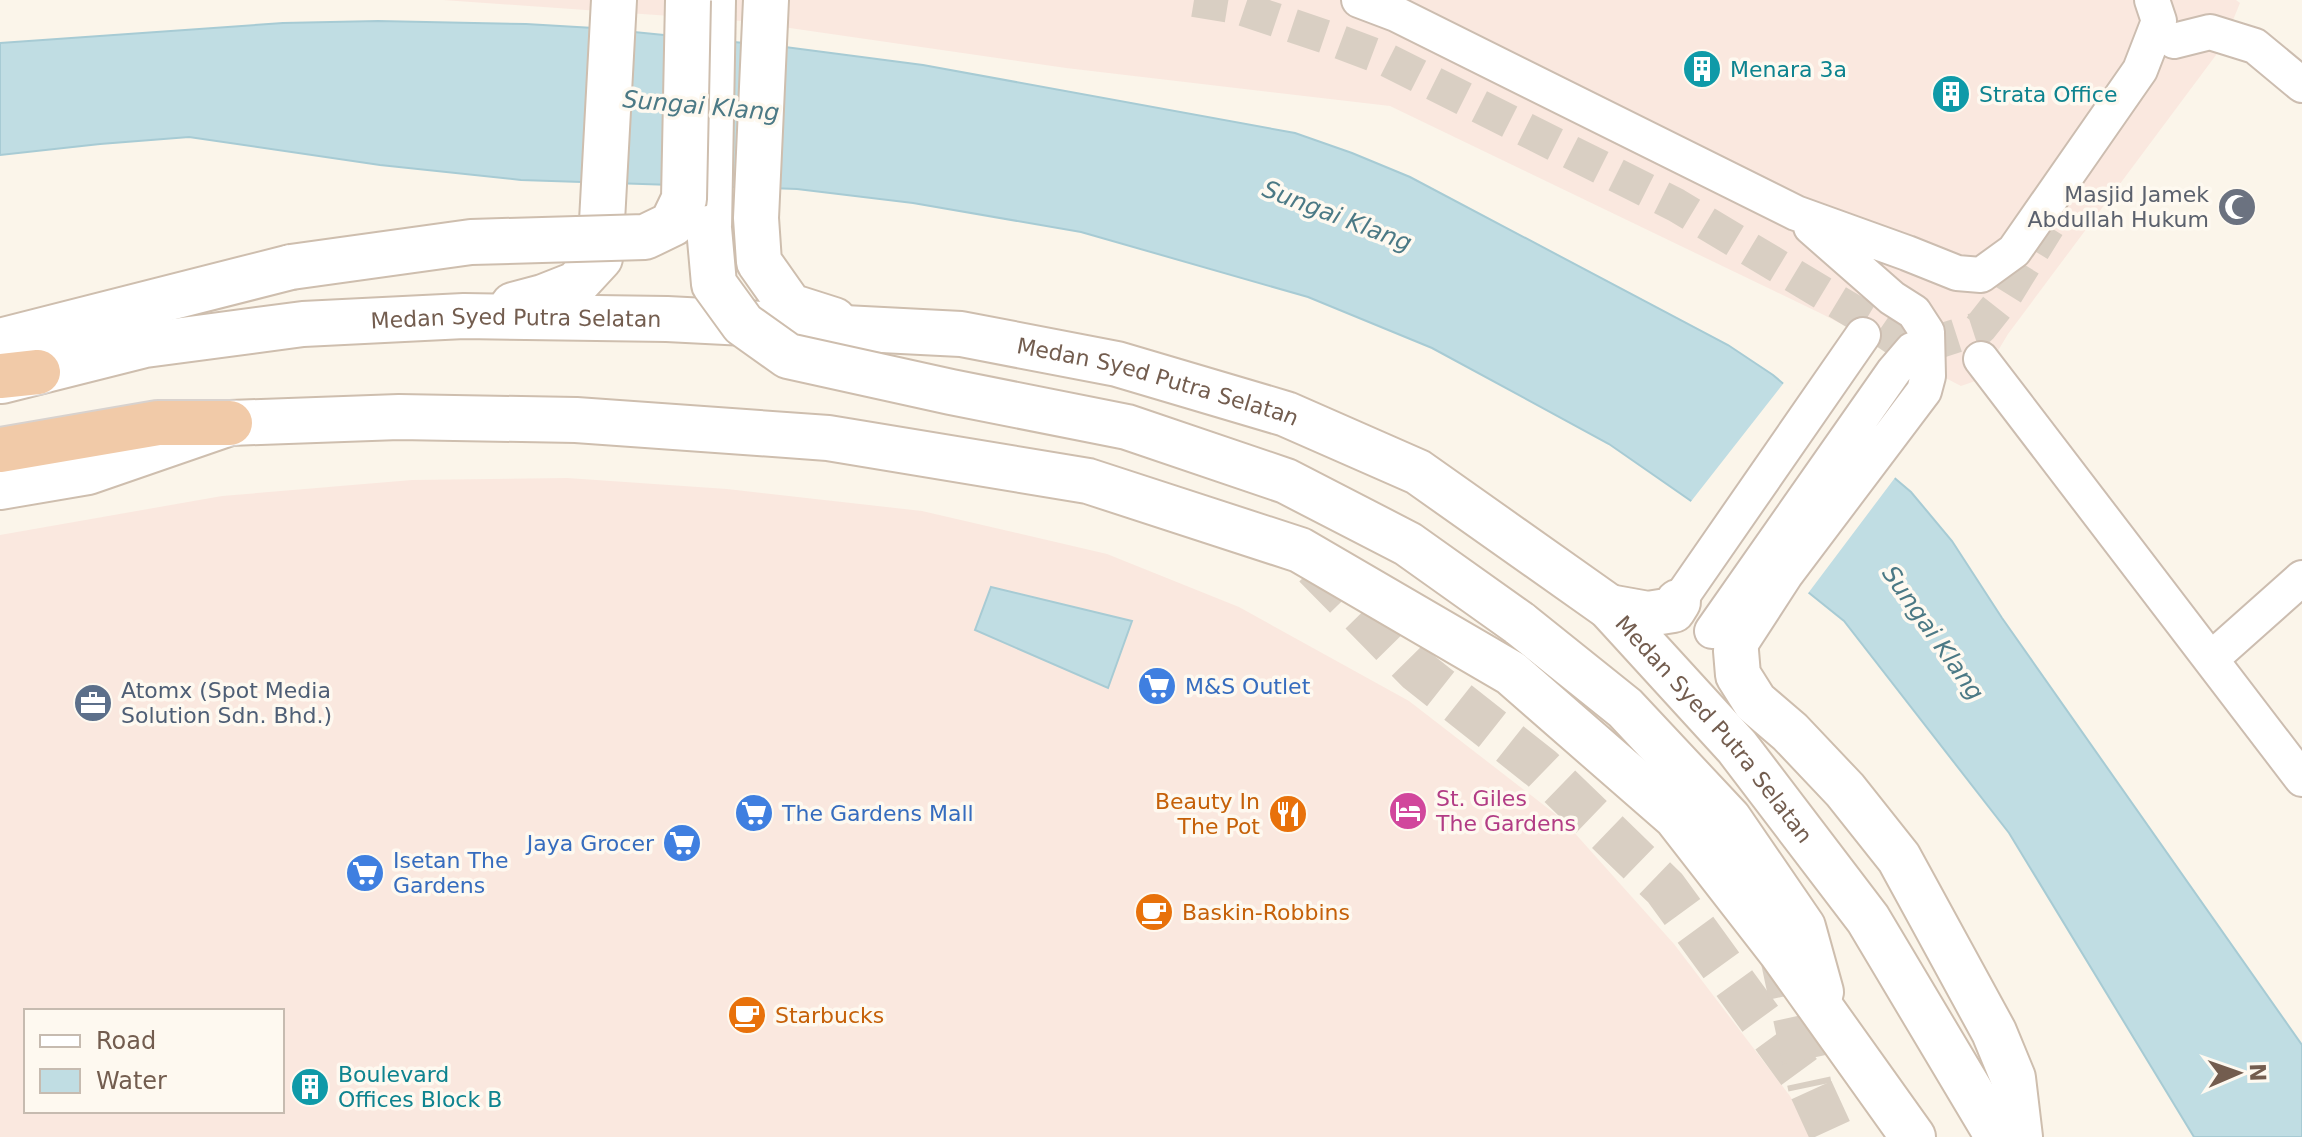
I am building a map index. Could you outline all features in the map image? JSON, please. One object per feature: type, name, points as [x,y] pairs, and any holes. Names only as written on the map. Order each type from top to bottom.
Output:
[{"type":"highway","points":[[0,450],[158,423],[230,423]]},
{"type":"main road","points":[[464,316],[543,297],[576,284],[600,258],[614,0]]},
{"type":"main road","points":[[0,341],[291,267],[471,242],[645,237],[672,224],[684,199],[688,0]]},
{"type":"main road","points":[[713,0],[710,242],[714,284],[743,324],[788,356],[1127,427],[1286,481],[1408,544],[1519,623],[1625,708],[1729,819],[1803,927],[1828,1018]]},
{"type":"main road","points":[[766,0],[756,218],[759,262],[790,306],[861,328]]},
{"type":"main road","name":"Medan Syed Putra Selatan","points":[[13,377],[145,345],[303,324],[464,316],[667,319],[961,334],[1117,364],[1286,414],[1418,472],[1609,607],[1737,747],[1868,919],[1998,1137]]},
{"type":"main road","points":[[0,487],[88,472],[230,423],[399,417],[576,420],[828,438],[1088,481],[1300,550],[1511,673],[1676,817],[1781,952],[1913,1137]]},
{"type":"main road","points":[[1609,607],[1648,614],[1673,610],[1678,602]]},
{"type":"main road","points":[[1737,747],[1707,654],[1724,641],[1738,675],[1755,702],[1790,732],[1845,790],[1899,858],[1994,1032],[2013,1078],[2020,1137]]},
{"type":"main road","points":[[1874,1082],[1884,1137]]},
{"type":"street","points":[[1359,0],[1396,14],[1796,213],[1957,273],[1981,275],[2014,251],[2140,70],[2159,21],[2152,0]]},
{"type":"street","points":[[2174,41],[2210,32],[2255,46],[2302,85]]},
{"type":"street","points":[[1724,641],[1786,574],[1924,391],[1928,376],[1927,332],[1914,312],[1892,298],[1796,213]]},
{"type":"street","points":[[1678,602],[1860,339]]},
{"type":"street","points":[[1981,359],[2302,779]]},
{"type":"street","points":[[1724,641],[1903,360]]},
{"type":"street","points":[[2211,659],[2302,578]]},
{"type":"shaded area","points":[[443,0],[2236,0],[2240,3],[2222,47],[2008,334],[1981,379],[1961,386],[1820,313],[1390,106],[1066,68],[741,21]]},
{"type":"shaded area","name":"The Gardens Mall","points":[[567,478],[727,489],[922,511],[1107,554],[1239,607],[1409,701],[1563,820],[1674,944],[1790,1096],[1814,1137],[0,1137],[0,535],[222,496],[412,480]]},
{"type":"water","name":"Sungai Klang","points":[[378,21],[594,28],[785,47],[923,65],[1295,133],[1410,177],[1728,345],[1773,375],[1911,492],[1952,541],[2002,618],[2302,1045],[2302,1137],[2194,1137],[2009,833],[1844,621],[1717,519],[1609,444],[1432,348],[1308,297],[1081,232],[913,203],[797,189],[521,180],[380,165],[189,137],[0,155],[0,43],[283,23]]},
{"type":"water","points":[[991,587],[1132,621],[1108,688],[975,630]]},
{"type":"pier","points":[[1786,380],[1897,475],[1806,596],[1689,504]]},
{"type":"tunnel","points":[[1194,0],[1237,7],[1385,59],[1676,205],[1912,350],[1980,328],[2003,299],[2048,226]]},
{"type":"tunnel","points":[[1315,566],[1418,671],[1542,769],[1665,888],[1810,1087],[1833,1137]]},
{"type":"tunnel","points":[[1781,952],[1810,1087]]},
{"type":"place","name":"Menara 3a","points":[[1702,69]]},
{"type":"place","name":"Strata Office","points":[[1951,94]]},
{"type":"place","name":"Masjid Jamek Abdullah Hukum","points":[[2237,207]]},
{"type":"place","name":"M&S Outlet","points":[[1157,686]]},
{"type":"place","name":"Atomx (Spot Media Solution Sdn. Bhd.)","points":[[93,703]]},
{"type":"place","name":"St. Giles The Gardens","points":[[1408,811]]},
{"type":"place","name":"The Gardens Mall","points":[[754,813]]},
{"type":"place","name":"Beauty In The Pot","points":[[1288,814]]},
{"type":"place","name":"Jaya Grocer","points":[[682,843]]},
{"type":"place","name":"Isetan The Gardens","points":[[365,873]]},
{"type":"place","name":"Baskin-Robbins","points":[[1154,912]]},
{"type":"place","name":"Starbucks","points":[[747,1015]]},
{"type":"place","name":"Boulevard Offices Block B","points":[[310,1087]]}]
